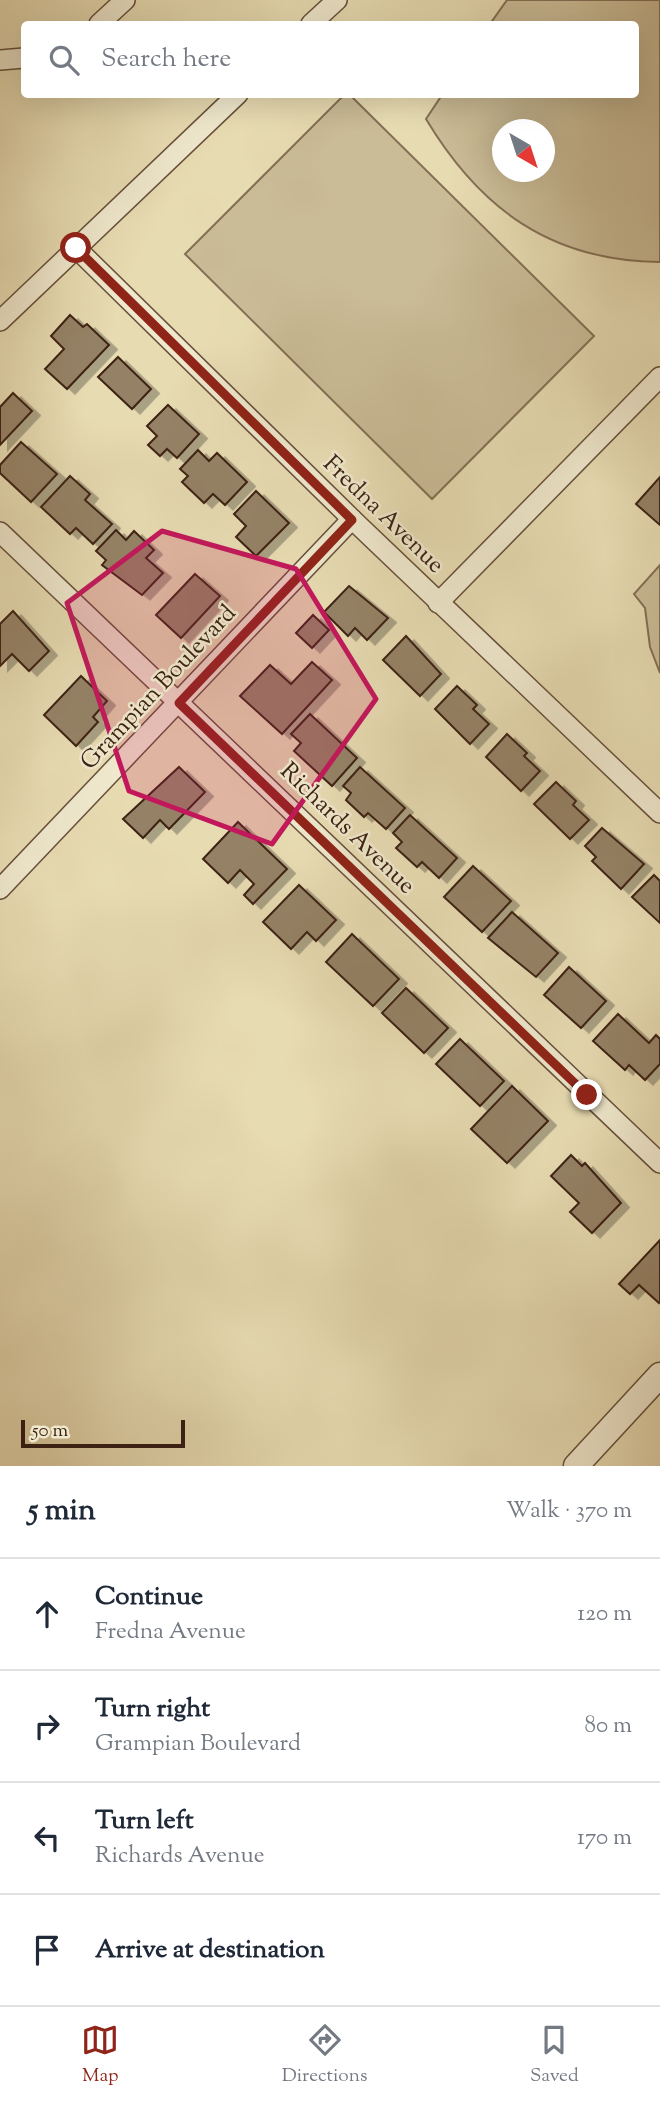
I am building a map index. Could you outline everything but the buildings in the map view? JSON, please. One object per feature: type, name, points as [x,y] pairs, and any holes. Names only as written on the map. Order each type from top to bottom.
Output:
[{"type":"street","points":[[102,21],[125,0]]},
{"type":"street","points":[[314,21],[337,0]]},
{"type":"street","points":[[0,60],[21,58]]},
{"type":"street","points":[[0,321],[234,98]]},
{"type":"street","name":"Fredna Avenue","points":[[76,248],[352,520],[660,813]]},
{"type":"street","points":[[438,603],[660,377]]},
{"type":"street","name":"Grampian Boulevard","points":[[0,889],[352,520]]},
{"type":"street","name":"Richards Avenue","points":[[0,532],[660,1163]]},
{"type":"street","points":[[576,1466],[660,1376]]},
{"type":"highlighted area","points":[[162,531],[296,569],[376,699],[272,844],[129,791],[67,603]]},
{"type":"shaded area","points":[[507,0],[660,0],[660,262],[621,259],[585,252],[552,240],[522,224],[495,204],[447,151],[426,119],[440,98],[639,98],[639,21],[492,21]]},
{"type":"shaded area","points":[[341,98],[353,98],[594,336],[432,499],[185,254]]},
{"type":"shaded area","points":[[660,565],[660,673],[650,647],[645,608],[634,594]]},
{"type":"route","points":[[76,248],[352,520],[179,703],[480,989],[587,1095]]}]
